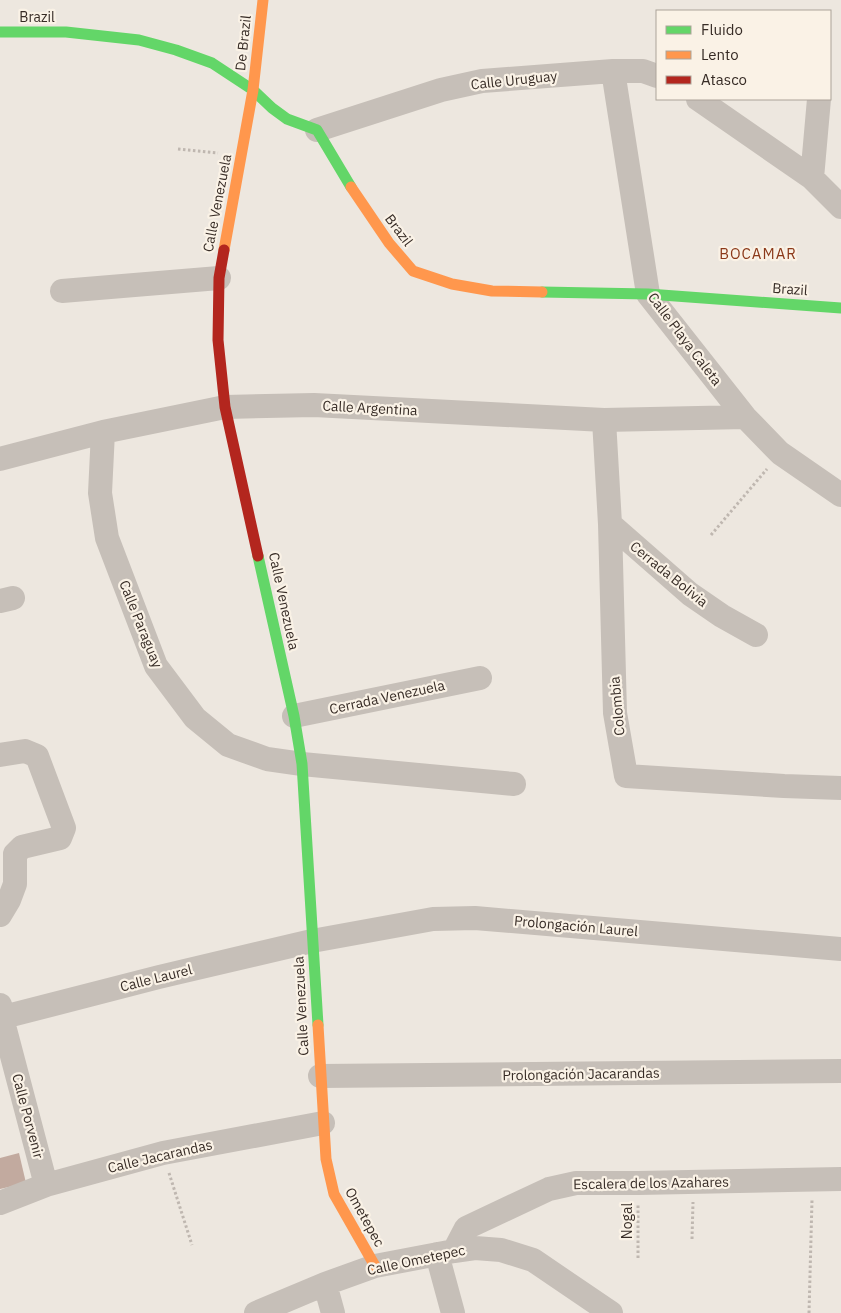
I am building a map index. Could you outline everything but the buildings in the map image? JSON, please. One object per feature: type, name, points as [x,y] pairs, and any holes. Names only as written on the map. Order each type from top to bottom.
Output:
[{"type":"street","name":"De Brazil","points":[[253,90],[263,0]]},
{"type":"street","name":"Brazil","points":[[0,32],[66,32],[139,40],[176,50],[212,63],[253,90],[287,119],[317,130],[348,183],[388,243],[413,271],[452,284],[492,291],[648,294],[841,308]]},
{"type":"street","name":"Calle Uruguay","points":[[317,130],[441,90],[482,81],[613,71],[643,71],[656,76]]},
{"type":"street","name":"Calle Playa Caleta","points":[[613,71],[648,294],[745,417],[780,453],[841,495]]},
{"type":"street","name":"Calle Venezuela","points":[[253,90],[218,278],[218,340],[225,406],[294,716],[302,764],[323,1123]]},
{"type":"street","points":[[699,100],[812,178],[841,207]]},
{"type":"street","points":[[812,178],[819,100]]},
{"type":"street","points":[[62,291],[218,278]]},
{"type":"street","name":"Calle Argentina","points":[[0,459],[103,432],[225,406],[314,405],[604,420],[745,417]]},
{"type":"street","name":"Colombia","points":[[604,420],[610,524],[615,713],[626,776],[841,788]]},
{"type":"street","name":"Calle Paraguay","points":[[103,432],[100,493],[107,538],[156,666],[195,718],[228,745],[267,759],[302,764]]},
{"type":"street","name":"Cerrada Bolivia","points":[[610,524],[690,594],[756,636]]},
{"type":"street","name":"Cerrada Venezuela","points":[[294,716],[480,678]]},
{"type":"street","points":[[0,755],[25,751],[37,756],[64,828],[60,838],[22,847],[15,854],[15,884],[9,900],[0,915]]},
{"type":"street","points":[[302,764],[514,784]]},
{"type":"street","name":"Prolongación Laurel","points":[[312,941],[433,919],[475,918],[841,949]]},
{"type":"street","name":"Calle Laurel","points":[[1,1014],[312,941]]},
{"type":"street","name":"Calle Porvenir","points":[[1,1014],[46,1185]]},
{"type":"street","name":"Prolongación Jacarandas","points":[[320,1076],[841,1071]]},
{"type":"street","name":"Calle Jacarandas","points":[[0,1202],[46,1185],[163,1153],[323,1123]]},
{"type":"street","name":"Ometepec","points":[[323,1123],[326,1158],[334,1194],[375,1266]]},
{"type":"street","name":"Escalera de los Azahares","points":[[446,1252],[466,1228],[549,1189],[576,1183],[841,1178]]},
{"type":"street","name":"Calle Ometepec","points":[[256,1313],[325,1284],[375,1266],[475,1248],[501,1250],[533,1260],[611,1313]]},
{"type":"street","points":[[446,1252],[453,1313]]},
{"type":"street","points":[[325,1284],[333,1313]]},
{"type":"path","points":[[178,149],[242,156]]},
{"type":"path","points":[[711,536],[780,453]]},
{"type":"path","points":[[163,1153],[192,1245]]},
{"type":"path","points":[[809,1313],[812,1179]]},
{"type":"path","points":[[692,1239],[693,1182]]},
{"type":"path","name":"Nogal","points":[[638,1183],[638,1258]]},
{"type":"traffic: fast","points":[[0,32],[66,32],[139,40],[176,50],[212,63],[253,90],[287,119],[317,130],[351,187]]},
{"type":"traffic: fast","points":[[542,292],[648,294],[841,308]]},
{"type":"traffic: fast","points":[[258,556],[294,716],[302,764],[318,1025]]},
{"type":"traffic: slow","points":[[224,250],[253,90],[263,0]]},
{"type":"traffic: slow","points":[[351,187],[389,243],[413,271],[452,284],[492,291],[542,292]]},
{"type":"traffic: slow","points":[[318,1025],[326,1159],[334,1194],[375,1266]]},
{"type":"traffic: jam","points":[[224,250],[219,278],[218,340],[225,407],[258,556]]},
{"type":"district","name":"BOCAMAR","points":[[758,253]]}]
